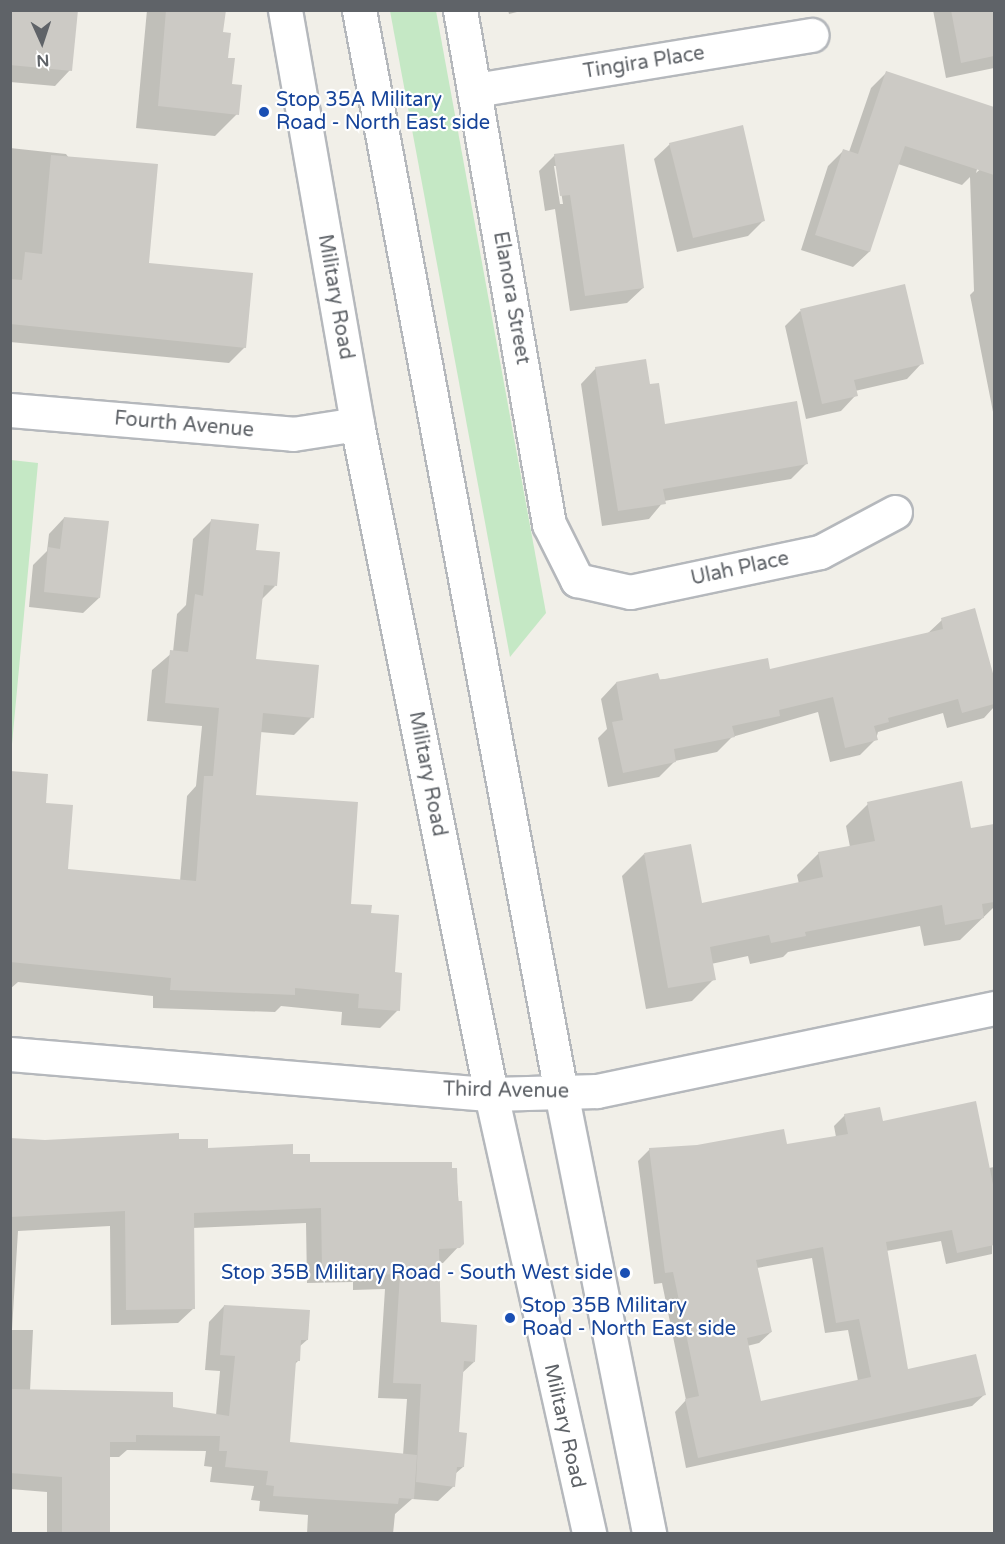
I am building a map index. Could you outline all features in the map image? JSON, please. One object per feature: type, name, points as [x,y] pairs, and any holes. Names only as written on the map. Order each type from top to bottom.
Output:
[{"type":"main road","name":"Military Road","points":[[285,10],[357,424],[491,1094],[589,1533]]},
{"type":"main road","points":[[358,10],[561,1092],[649,1533]]},
{"type":"main road","name":"Elanora Street","points":[[460,10],[549,524],[577,580]]},
{"type":"main road","name":"Tingira Place","points":[[475,90],[812,35]]},
{"type":"main road","name":"Fourth Avenue","points":[[10,410],[293,434],[357,424]]},
{"type":"main road","name":"Ulah Place","points":[[577,580],[630,592],[820,552],[895,512]]},
{"type":"main road","name":"Third Avenue","points":[[10,1054],[491,1094],[597,1091],[994,1008]]},
{"type":"green space","points":[[390,11],[436,11],[546,613],[510,657]]},
{"type":"green space","points":[[10,460],[38,463],[11,755]]},
{"type":"building","points":[[10,10],[78,10],[72,71],[10,65]]},
{"type":"building","points":[[166,10],[226,10],[223,32],[231,33],[228,58],[235,58],[232,84],[242,85],[239,115],[158,106]]},
{"type":"building","points":[[951,10],[994,10],[994,56],[961,63]]},
{"type":"building","points":[[886,71],[994,107],[994,175],[905,146],[870,252],[815,235],[843,149],[858,154]]},
{"type":"building","points":[[743,125],[765,221],[693,238],[669,143]]},
{"type":"building","points":[[624,144],[644,288],[585,296],[570,195],[560,196],[554,154]]},
{"type":"building","points":[[51,155],[158,164],[149,263],[253,273],[246,348],[10,324],[10,279],[22,280],[25,252],[42,254]]},
{"type":"building","points":[[905,284],[924,364],[854,380],[858,396],[822,404],[800,309]]},
{"type":"building","points":[[646,359],[650,384],[659,383],[665,424],[797,401],[808,464],[663,489],[666,504],[618,511],[595,367]]},
{"type":"building","points":[[64,517],[109,521],[100,598],[44,592],[48,547],[60,549]]},
{"type":"building","points":[[211,519],[259,524],[256,550],[280,552],[277,586],[264,585],[256,659],[319,665],[314,718],[263,713],[256,795],[358,802],[351,904],[372,905],[371,913],[399,915],[395,972],[402,973],[400,1011],[358,1008],[359,994],[295,988],[295,995],[170,990],[171,978],[10,962],[10,771],[48,774],[46,803],[73,805],[68,869],[196,881],[204,776],[213,776],[219,708],[165,703],[170,650],[188,652],[195,594],[203,596]]},
{"type":"building","points":[[975,608],[994,677],[994,704],[962,713],[958,699],[888,718],[889,722],[874,726],[878,740],[845,748],[833,697],[779,710],[780,716],[732,726],[735,737],[674,749],[676,762],[623,773],[612,722],[623,720],[616,682],[658,673],[660,680],[768,658],[770,669],[943,629],[941,618]]},
{"type":"building","points":[[962,781],[971,828],[994,824],[994,902],[982,904],[984,918],[945,925],[942,905],[805,932],[806,936],[771,943],[769,935],[710,947],[716,980],[668,988],[644,853],[691,844],[702,903],[823,877],[818,852],[875,841],[867,802]]},
{"type":"building","points":[[976,1101],[994,1189],[994,1245],[957,1253],[952,1230],[886,1242],[908,1369],[976,1354],[986,1395],[698,1458],[685,1399],[699,1396],[673,1272],[665,1273],[649,1148],[697,1145],[784,1129],[787,1144],[848,1134],[844,1114],[880,1107],[883,1121]],"holes":[[[823,1247],[836,1323],[859,1319],[871,1377],[761,1401],[747,1338],[772,1332],[756,1260]]]},
{"type":"building","points":[[179,1133],[179,1139],[208,1139],[208,1148],[293,1144],[293,1154],[310,1154],[310,1162],[452,1162],[452,1168],[457,1168],[458,1201],[462,1201],[464,1244],[460,1248],[439,1249],[441,1322],[477,1325],[475,1362],[464,1361],[459,1432],[467,1433],[464,1467],[457,1467],[455,1487],[416,1482],[421,1384],[393,1383],[400,1274],[368,1275],[368,1267],[322,1269],[321,1208],[194,1213],[195,1309],[126,1310],[125,1211],[10,1217],[10,1138],[45,1140]]},
{"type":"building","points":[[224,1305],[310,1310],[308,1340],[301,1340],[300,1361],[296,1361],[290,1442],[417,1455],[414,1499],[399,1498],[398,1504],[273,1496],[274,1486],[266,1485],[268,1471],[225,1467],[227,1451],[219,1451],[220,1436],[136,1435],[136,1442],[110,1442],[110,1533],[62,1533],[62,1477],[10,1473],[10,1389],[173,1392],[173,1407],[229,1416],[235,1356],[220,1355]]},
{"type":"place","name":"Stop 35A Military Road - North East side","points":[[264,112]]},
{"type":"place","name":"Stop 35B Military Road - South West side","points":[[625,1273]]},
{"type":"place","name":"Stop 35B Military Road - North East side","points":[[510,1318]]}]
